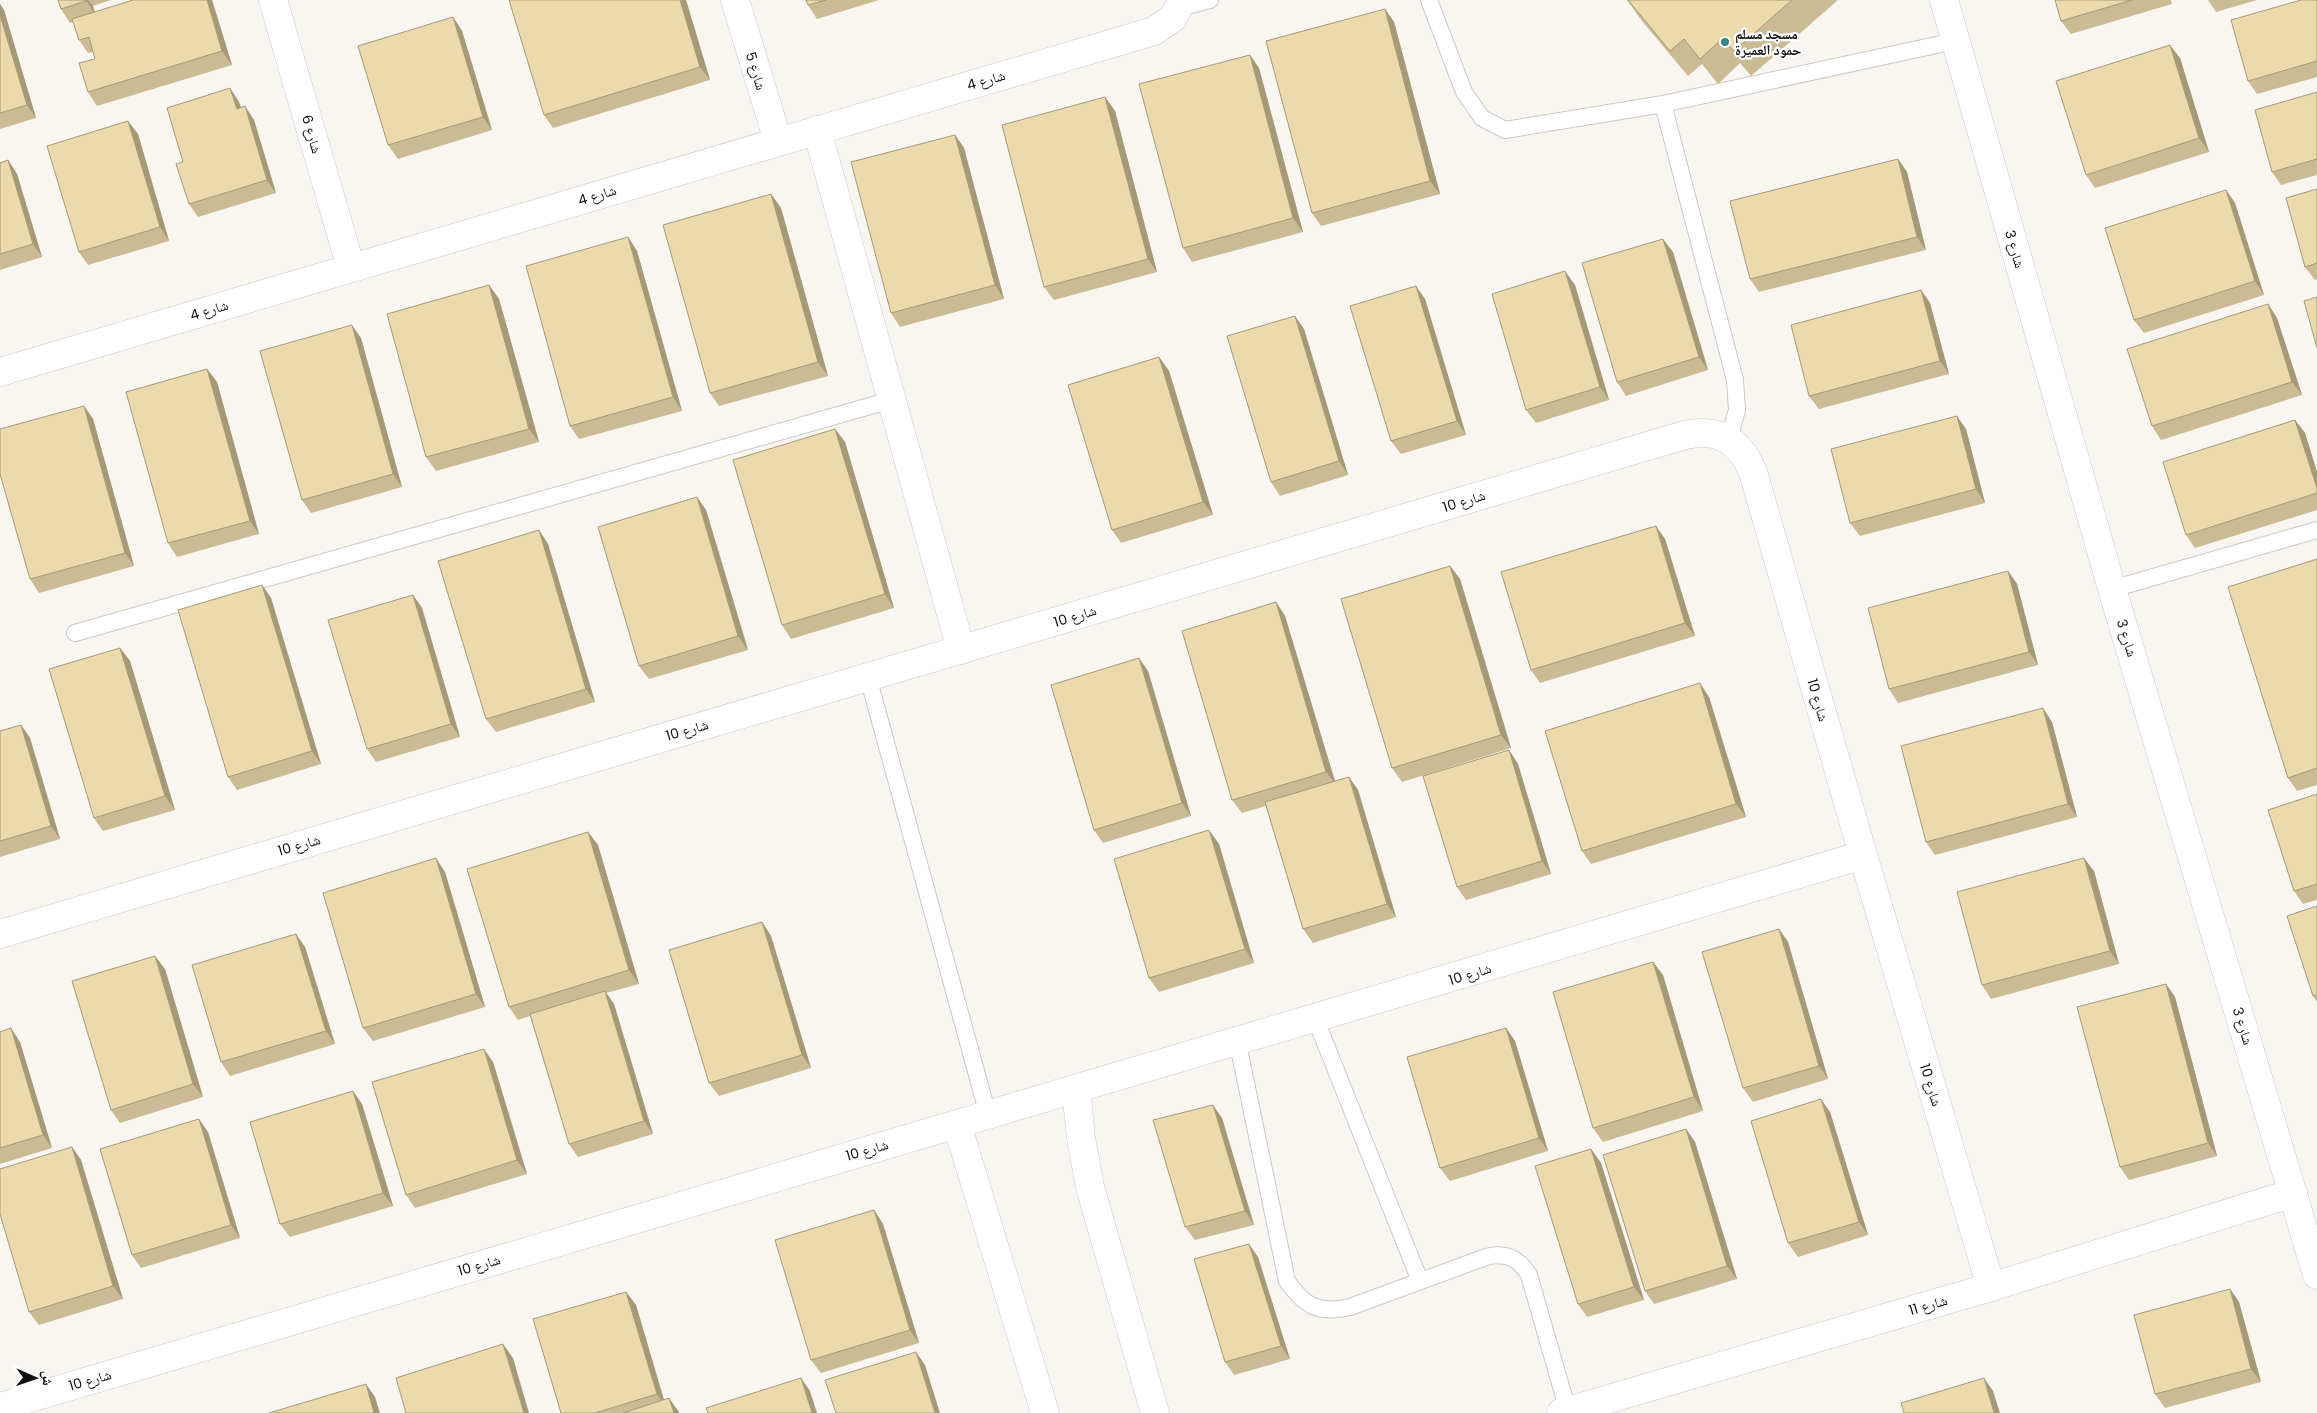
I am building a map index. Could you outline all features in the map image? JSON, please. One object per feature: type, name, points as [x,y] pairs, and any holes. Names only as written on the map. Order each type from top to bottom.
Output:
[{"type":"street","name":"شارع 6","points":[[273,0],[351,268]]},
{"type":"street","name":"شارع 5","points":[[735,0],[778,141]]},
{"type":"street","name":"شارع 3","points":[[1944,0],[2112,588],[2317,1274]]},
{"type":"street","name":"شارع 4","points":[[0,372],[1154,30],[1165,25],[1180,4]]},
{"type":"street","points":[[817,130],[961,650]]},
{"type":"street","name":"شارع 10","points":[[0,934],[1685,435],[1700,432],[1715,434],[1729,439],[1740,448],[1753,472],[1863,855],[1991,1287]]},
{"type":"street","name":"شارع 10","points":[[0,1407],[1076,1089],[1238,1044],[1863,855]]},
{"type":"street","points":[[1076,1089],[1081,1138],[1090,1187],[1155,1413]]},
{"type":"street","points":[[957,1124],[1045,1413]]},
{"type":"street","name":"شارع 11","points":[[1564,1412],[1991,1287],[2293,1193]]},
{"type":"lane","points":[[1180,4],[1210,0]]},
{"type":"lane","points":[[1429,0],[1464,92],[1482,118],[1505,130],[1664,104],[1955,41]]},
{"type":"lane","points":[[1664,104],[1735,380],[1737,410],[1729,439]]},
{"type":"lane","points":[[75,633],[891,400]]},
{"type":"lane","points":[[2112,588],[2317,530]]},
{"type":"lane","points":[[868,677],[988,1115]]},
{"type":"lane","points":[[1316,1020],[1420,1281]]},
{"type":"lane","points":[[1238,1044],[1287,1281],[1298,1296],[1313,1307],[1332,1311],[1350,1307],[1496,1254],[1506,1255],[1524,1266],[1529,1275],[1564,1412]]},
{"type":"building","points":[[58,0],[86,0],[86,1],[61,9]]},
{"type":"building","points":[[133,0],[207,0],[222,51],[88,92],[79,63],[95,59],[89,37],[79,40],[72,19]]},
{"type":"building","points":[[509,0],[680,0],[700,67],[544,115]]},
{"type":"building","points":[[806,0],[826,0],[808,5]]},
{"type":"building","points":[[1628,0],[1792,0],[1734,51],[1722,39],[1700,59],[1684,39],[1670,51]]},
{"type":"building","points":[[2055,0],[2132,0],[2061,21]]},
{"type":"building","points":[[2301,0],[2317,0],[2317,61],[2248,81],[2231,20]]},
{"type":"building","points":[[1385,9],[1430,181],[1312,213],[1266,41]]},
{"type":"building","points":[[0,15],[27,105],[0,113]]},
{"type":"building","points":[[453,17],[483,117],[388,145],[358,46]]},
{"type":"building","points":[[2170,45],[2199,138],[2086,175],[2056,81]]},
{"type":"building","points":[[1250,55],[1293,218],[1183,248],[1139,84]]},
{"type":"building","points":[[230,88],[237,109],[245,106],[267,180],[189,204],[176,164],[183,162],[167,108]]},
{"type":"building","points":[[2317,92],[2317,159],[2272,172],[2255,110]]},
{"type":"building","points":[[1105,97],[1148,259],[1044,287],[1002,125]]},
{"type":"building","points":[[128,121],[160,227],[79,252],[47,146]]},
{"type":"building","points":[[955,135],[995,285],[891,313],[851,162]]},
{"type":"building","points":[[1898,159],[1917,237],[1750,279],[1730,201]]},
{"type":"building","points":[[8,160],[33,244],[0,254],[0,163]]},
{"type":"building","points":[[2317,189],[2317,263],[2305,267],[2286,198]]},
{"type":"building","points":[[2226,190],[2255,281],[2134,320],[2105,228]]},
{"type":"building","points":[[771,194],[818,362],[710,393],[663,225]]},
{"type":"building","points":[[628,237],[673,397],[570,426],[526,266]]},
{"type":"building","points":[[1663,239],[1699,357],[1617,382],[1582,263]]},
{"type":"building","points":[[1565,271],[1600,387],[1526,410],[1492,294]]},
{"type":"building","points":[[489,285],[529,429],[426,457],[387,314]]},
{"type":"building","points":[[1416,286],[1457,421],[1391,441],[1350,306]]},
{"type":"building","points":[[1921,290],[1940,361],[1809,396],[1791,325]]},
{"type":"building","points":[[2317,297],[2317,348],[2304,301]]},
{"type":"building","points":[[2268,304],[2292,382],[2152,426],[2127,349]]},
{"type":"building","points":[[1295,316],[1339,461],[1271,482],[1227,336]]},
{"type":"building","points":[[352,325],[393,474],[302,500],[260,351]]},
{"type":"building","points":[[1159,357],[1203,502],[1112,530],[1068,385]]},
{"type":"building","points":[[207,369],[250,521],[168,543],[126,392]]},
{"type":"building","points":[[84,406],[125,553],[30,579],[0,474],[0,429]]},
{"type":"building","points":[[1957,416],[1976,489],[1850,523],[1831,449]]},
{"type":"building","points":[[2295,420],[2317,493],[2186,535],[2163,462]]},
{"type":"building","points":[[835,429],[885,594],[782,625],[733,460]]},
{"type":"building","points":[[697,497],[738,636],[639,666],[598,527]]},
{"type":"building","points":[[1656,526],[1685,623],[1531,670],[1501,572]]},
{"type":"building","points":[[539,530],[586,689],[486,719],[438,561]]},
{"type":"building","points":[[2317,559],[2317,768],[2288,778],[2228,587]]},
{"type":"building","points":[[1450,566],[1501,735],[1392,768],[1341,599]]},
{"type":"building","points":[[2008,571],[2029,652],[1889,689],[1868,608]]},
{"type":"building","points":[[262,585],[312,751],[228,777],[178,610]]},
{"type":"building","points":[[413,595],[451,724],[367,749],[328,620]]},
{"type":"building","points":[[1276,602],[1326,772],[1232,800],[1182,631]]},
{"type":"building","points":[[120,648],[165,796],[94,818],[49,669]]},
{"type":"building","points":[[1139,658],[1182,803],[1094,830],[1051,685]]},
{"type":"building","points":[[1700,683],[1736,804],[1582,851],[1545,731]]},
{"type":"building","points":[[2043,708],[2068,804],[1926,842],[1901,746]]},
{"type":"building","points":[[21,725],[51,826],[0,841],[0,731]]},
{"type":"building","points":[[1509,750],[1542,861],[1457,887],[1423,776]]},
{"type":"building","points":[[1349,777],[1387,904],[1303,929],[1265,802]]},
{"type":"building","points":[[2317,794],[2317,884],[2294,891],[2268,810]]},
{"type":"building","points":[[1209,830],[1245,949],[1149,978],[1114,859]]},
{"type":"building","points":[[588,832],[629,970],[509,1007],[467,869]]},
{"type":"building","points":[[436,858],[476,994],[363,1028],[323,893]]},
{"type":"building","points":[[2084,858],[2110,951],[1982,985],[1957,892]]},
{"type":"building","points":[[2317,906],[2317,995],[2313,996],[2287,916]]},
{"type":"building","points":[[762,922],[802,1055],[709,1083],[669,950]]},
{"type":"building","points":[[1779,929],[1819,1066],[1743,1088],[1702,952]]},
{"type":"building","points":[[296,934],[326,1031],[221,1062],[192,965]]},
{"type":"building","points":[[155,956],[193,1084],[111,1110],[72,981]]},
{"type":"building","points":[[1653,962],[1694,1097],[1593,1128],[1553,992]]},
{"type":"building","points":[[2166,984],[2208,1143],[2120,1167],[2077,1007]]},
{"type":"building","points":[[605,991],[644,1121],[569,1144],[530,1014]]},
{"type":"building","points":[[11,1028],[43,1135],[0,1148],[0,1032]]},
{"type":"building","points":[[1506,1028],[1539,1138],[1440,1168],[1407,1057]]},
{"type":"building","points":[[484,1049],[517,1160],[406,1195],[372,1082]]},
{"type":"building","points":[[353,1091],[383,1193],[280,1224],[250,1122]]},
{"type":"building","points":[[1821,1099],[1859,1222],[1788,1243],[1751,1121]]},
{"type":"building","points":[[1213,1105],[1245,1211],[1185,1227],[1153,1120]]},
{"type":"building","points":[[199,1119],[231,1225],[132,1255],[100,1149]]},
{"type":"building","points":[[1686,1129],[1727,1266],[1645,1291],[1603,1155]]},
{"type":"building","points":[[72,1147],[113,1286],[29,1312],[0,1214],[0,1169]]},
{"type":"building","points":[[1591,1149],[1634,1287],[1578,1304],[1535,1166]]},
{"type":"building","points":[[874,1210],[910,1330],[811,1360],[775,1240]]},
{"type":"building","points":[[1249,1244],[1281,1346],[1225,1362],[1194,1259]]},
{"type":"building","points":[[2230,1289],[2251,1369],[2155,1394],[2134,1315]]},
{"type":"building","points":[[626,1292],[657,1394],[595,1413],[561,1413],[533,1319]]},
{"type":"building","points":[[503,1344],[524,1413],[406,1413],[396,1378]]},
{"type":"building","points":[[916,1352],[935,1413],[836,1413],[825,1380]]},
{"type":"building","points":[[801,1378],[812,1413],[708,1413],[706,1408]]},
{"type":"building","points":[[1984,1378],[1994,1413],[1904,1413],[1901,1403]]},
{"type":"building","points":[[366,1384],[374,1413],[269,1413]]},
{"type":"building","points":[[669,1398],[674,1413],[623,1413]]},
{"type":"place","name":"مسجد مسلم حمود العميرة","points":[[1725,42]]}]
